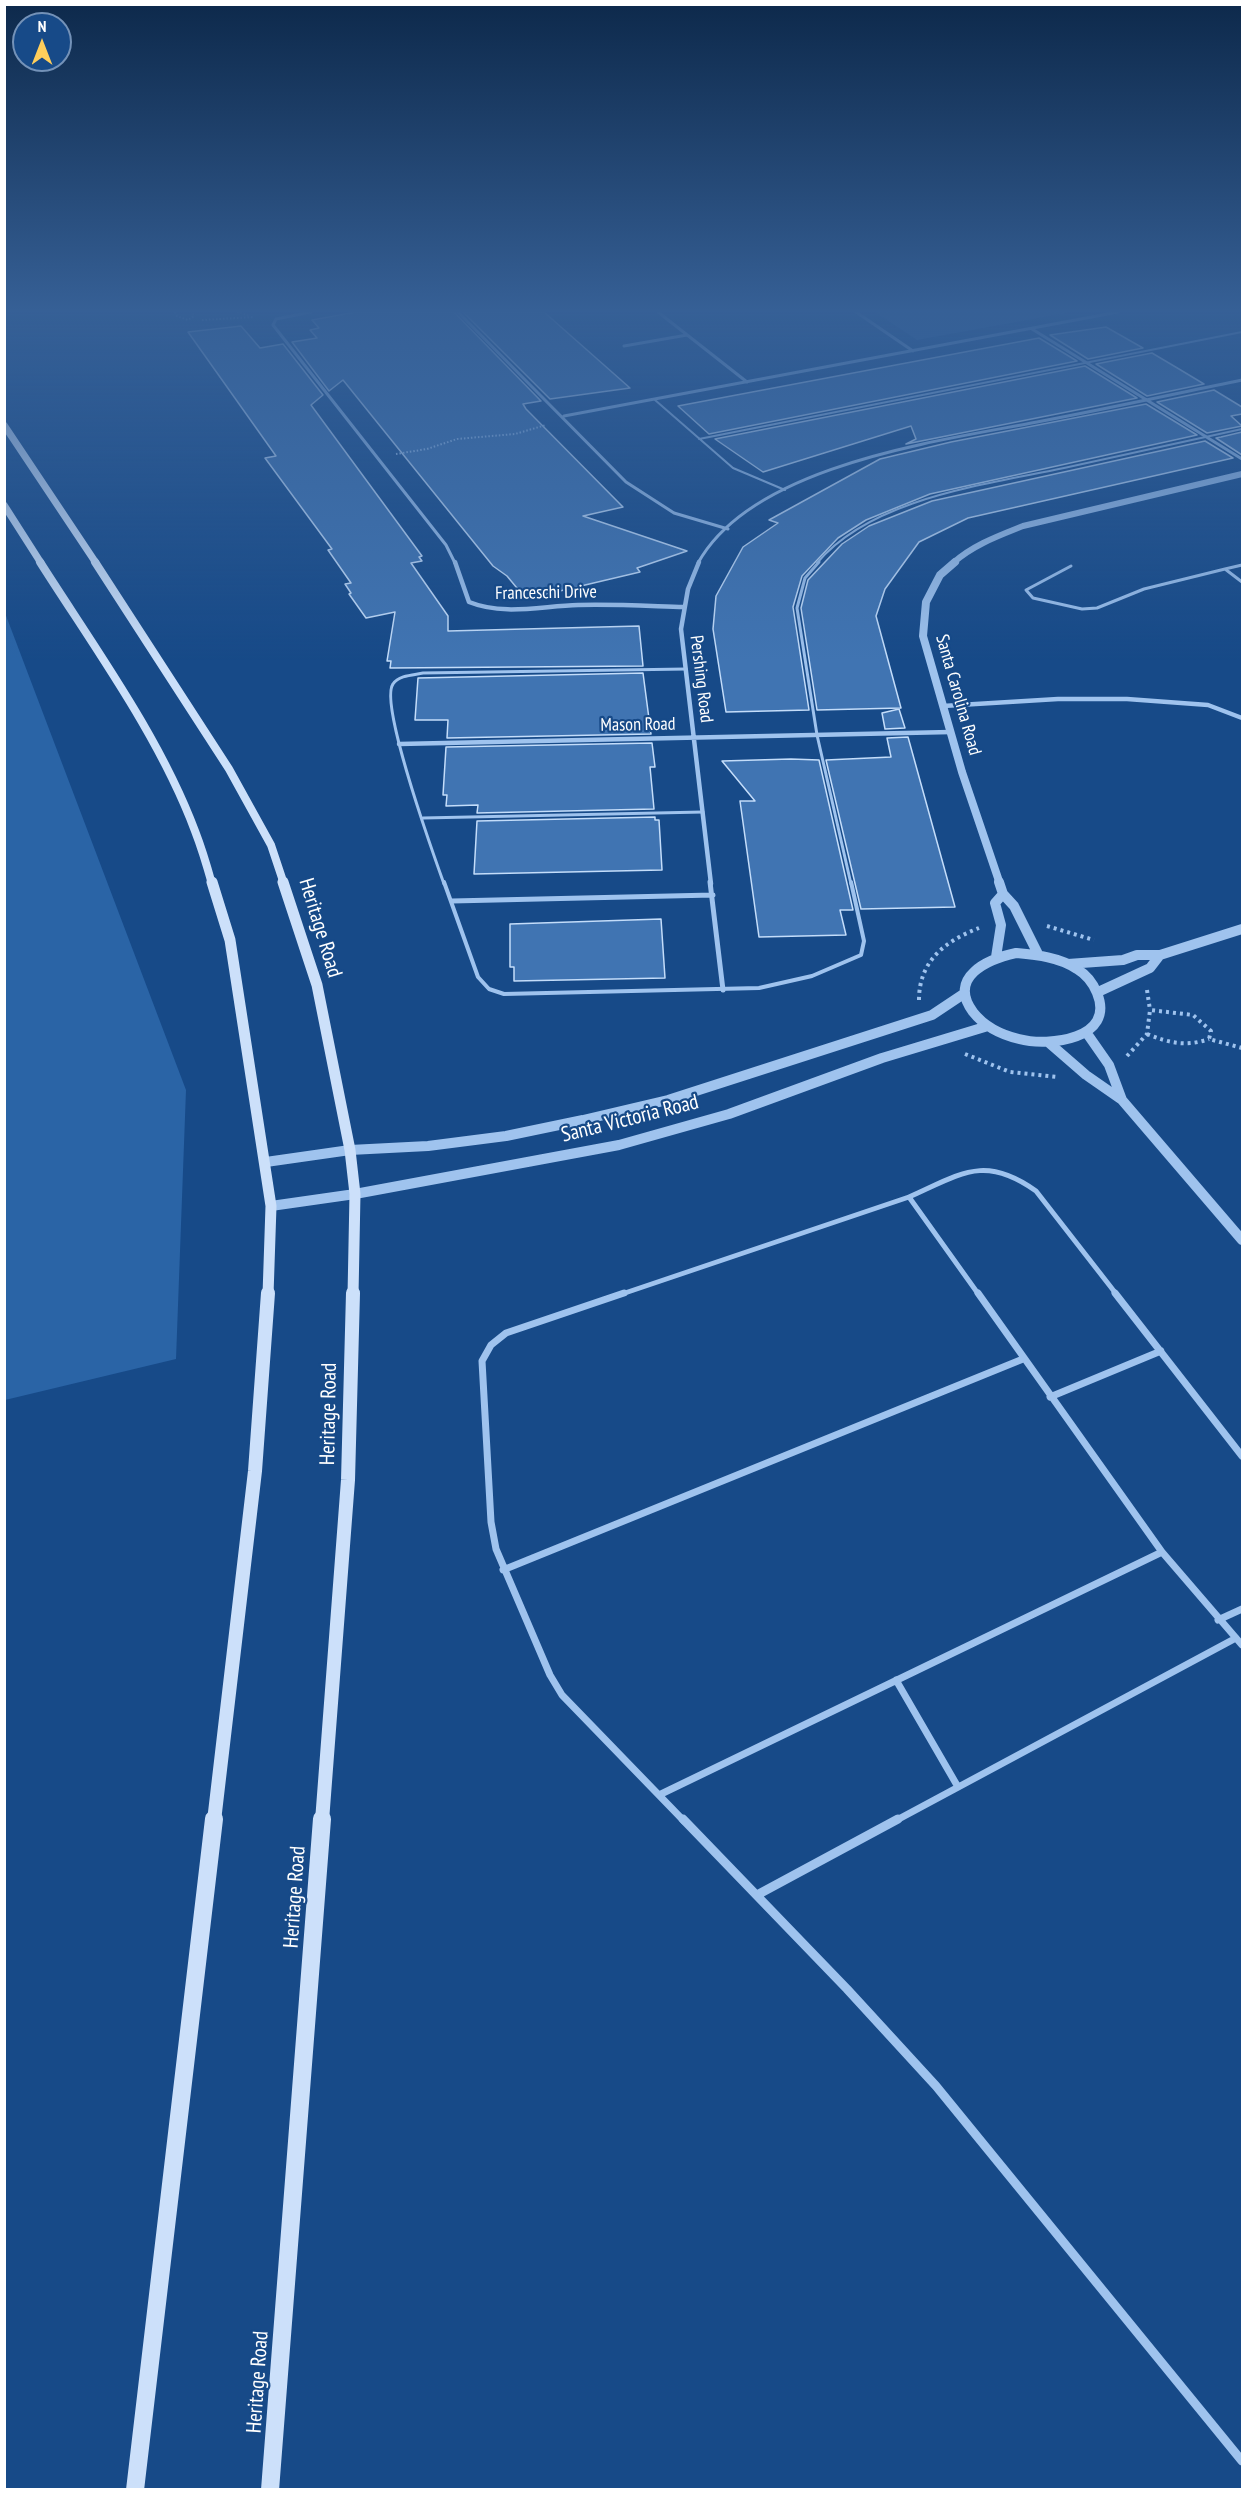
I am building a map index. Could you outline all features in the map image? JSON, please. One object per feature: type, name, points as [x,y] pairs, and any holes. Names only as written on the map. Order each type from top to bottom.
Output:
[{"type":"main road","name":"Heritage Road","points":[[6,428],[69,526],[160,659],[229,769],[272,845],[317,985],[350,1150],[355,1194],[348,1480],[270,2490]]},
{"type":"main road","points":[[4,505],[135,712],[195,830],[230,940],[271,1206],[268,1308],[255,1471],[135,2490]]},
{"type":"street","name":"Franceschi Drive","points":[[355,428],[446,545],[454,559],[469,602],[477,606],[496,609],[578,605],[684,608]]},
{"type":"street","points":[[575,428],[626,482],[649,501],[673,514],[728,529]]},
{"type":"street","name":"Pershing Road","points":[[723,990],[681,629],[693,576],[705,553],[728,529],[755,508],[784,490],[830,470],[868,458],[1010,428]]},
{"type":"street","points":[[1192,428],[1242,459]]},
{"type":"street","name":"Santa Carolina Road","points":[[1038,954],[1014,906],[1003,894],[923,636],[921,617],[933,585],[957,558],[987,540],[1023,526],[1242,474]]},
{"type":"street","points":[[943,706],[1058,699],[1127,699],[1208,705],[1242,718]]},
{"type":"street","name":"Mason Road","points":[[399,744],[951,732]]},
{"type":"street","name":"Santa Carolina Road","points":[[996,957],[1001,925],[995,903],[1003,894]]},
{"type":"street","points":[[452,901],[712,895]]},
{"type":"street","points":[[1068,964],[1123,960],[1137,955],[1160,955],[1242,928]]},
{"type":"street","points":[[1016,953],[1038,954],[1068,964],[1092,981],[1098,992],[1100,1014],[1086,1032],[1069,1039],[1048,1042],[1027,1041],[1006,1035],[988,1026],[976,1016],[965,993],[966,981],[972,971],[996,957],[1016,953]]},
{"type":"street","points":[[1098,992],[1150,968],[1160,955]]},
{"type":"street","name":"Santa Victoria Road","points":[[266,1162],[350,1150],[428,1146],[506,1136],[668,1100],[928,1016],[965,993]]},
{"type":"street","name":"Santa Victoria Road","points":[[271,1206],[355,1194],[619,1145],[729,1114],[882,1058],[988,1026]]},
{"type":"street","points":[[1086,1032],[1109,1065],[1122,1100]]},
{"type":"street","points":[[1048,1042],[1086,1075],[1122,1100],[1242,1240]]},
{"type":"street","points":[[1242,1456],[1036,1191],[1018,1176],[1001,1169],[982,1168],[909,1197],[506,1333],[491,1345],[482,1361],[490,1522],[503,1570],[562,1695],[757,1895],[936,2086],[1242,2461]]},
{"type":"street","points":[[757,1895],[958,1787],[1239,1642],[1162,1552],[909,1197]]},
{"type":"street","points":[[1050,1397],[1161,1351]]},
{"type":"street","points":[[503,1570],[1023,1359]]},
{"type":"street","points":[[659,1795],[1162,1552]]},
{"type":"street","points":[[1218,1620],[1242,1609]]},
{"type":"street","points":[[896,1680],[958,1787]]},
{"type":"lane","points":[[687,428],[733,468],[784,490]]},
{"type":"lane","points":[[699,439],[753,428]]},
{"type":"lane","points":[[686,669],[423,673],[395,681],[390,687],[390,715],[423,818],[478,977],[483,985],[493,992],[504,994],[723,990],[788,983],[840,967],[861,956],[864,941],[817,735],[797,608],[805,578],[825,554],[850,532],[889,512],[925,500],[1242,429]]},
{"type":"lane","points":[[1071,566],[1026,590],[1033,598],[1082,609],[1097,608],[1144,589],[1242,565]]},
{"type":"lane","points":[[1225,569],[1242,582]]},
{"type":"lane","points":[[423,818],[703,812]]},
{"type":"path","points":[[378,458],[428,449],[457,439],[515,434],[538,428]]},
{"type":"path","points":[[922,1009],[917,987],[932,955],[963,933],[988,925]]},
{"type":"path","points":[[1043,925],[1095,941]]},
{"type":"path","points":[[1124,1058],[1131,1054],[1147,1034],[1149,999],[1142,981]]},
{"type":"path","points":[[1150,1010],[1193,1016],[1211,1031],[1209,1039]]},
{"type":"path","points":[[1147,1034],[1181,1046],[1209,1039],[1242,1048]]},
{"type":"path","points":[[960,1050],[980,1062],[1019,1074],[1063,1077]]},
{"type":"shaded area","points":[[5,613],[186,1090],[176,1359],[5,1400]]},
{"type":"building","points":[[256,428],[328,428],[422,556],[419,557],[422,561],[411,563],[448,616],[448,631],[639,626],[643,666],[390,668],[391,661],[387,661],[395,612],[366,618],[349,594],[351,593],[345,584],[351,583],[328,550],[332,549],[265,458],[276,456]]},
{"type":"building","points":[[382,428],[545,428],[623,507],[583,516],[687,551],[637,568],[640,572],[526,599],[507,576],[493,566]]},
{"type":"building","points":[[703,428],[737,428],[709,434]]},
{"type":"building","points":[[769,428],[903,428],[763,472],[715,439]]},
{"type":"building","points":[[912,428],[984,428],[906,444],[916,439]]},
{"type":"building","points":[[1021,428],[1186,428],[1197,435],[930,494],[866,520],[838,538],[802,576],[793,607],[809,710],[726,712],[713,629],[716,596],[743,547],[778,523],[769,520],[880,459]]},
{"type":"building","points":[[1200,428],[1230,428],[1207,433]]},
{"type":"building","points":[[1242,432],[1242,455],[1216,438],[1221,437]]},
{"type":"building","points":[[1205,441],[1233,458],[968,518],[919,542],[885,589],[876,616],[901,708],[817,710],[801,608],[808,580],[842,544],[869,526],[932,501]]},
{"type":"building","points":[[643,673],[651,734],[447,738],[448,720],[415,720],[418,678]]},
{"type":"building","points":[[899,709],[905,728],[885,729],[882,713]]},
{"type":"building","points":[[908,737],[955,907],[861,909],[826,760],[891,757],[887,738]]},
{"type":"building","points":[[652,743],[655,767],[650,767],[654,809],[477,813],[478,805],[446,806],[447,795],[443,795],[446,747]]},
{"type":"building","points":[[819,760],[853,910],[840,910],[846,935],[759,937],[740,801],[755,801],[722,761]]},
{"type":"building","points":[[655,817],[655,820],[659,820],[662,870],[474,874],[477,821]]},
{"type":"building","points":[[661,919],[665,978],[514,981],[514,967],[510,967],[510,924]]}]
